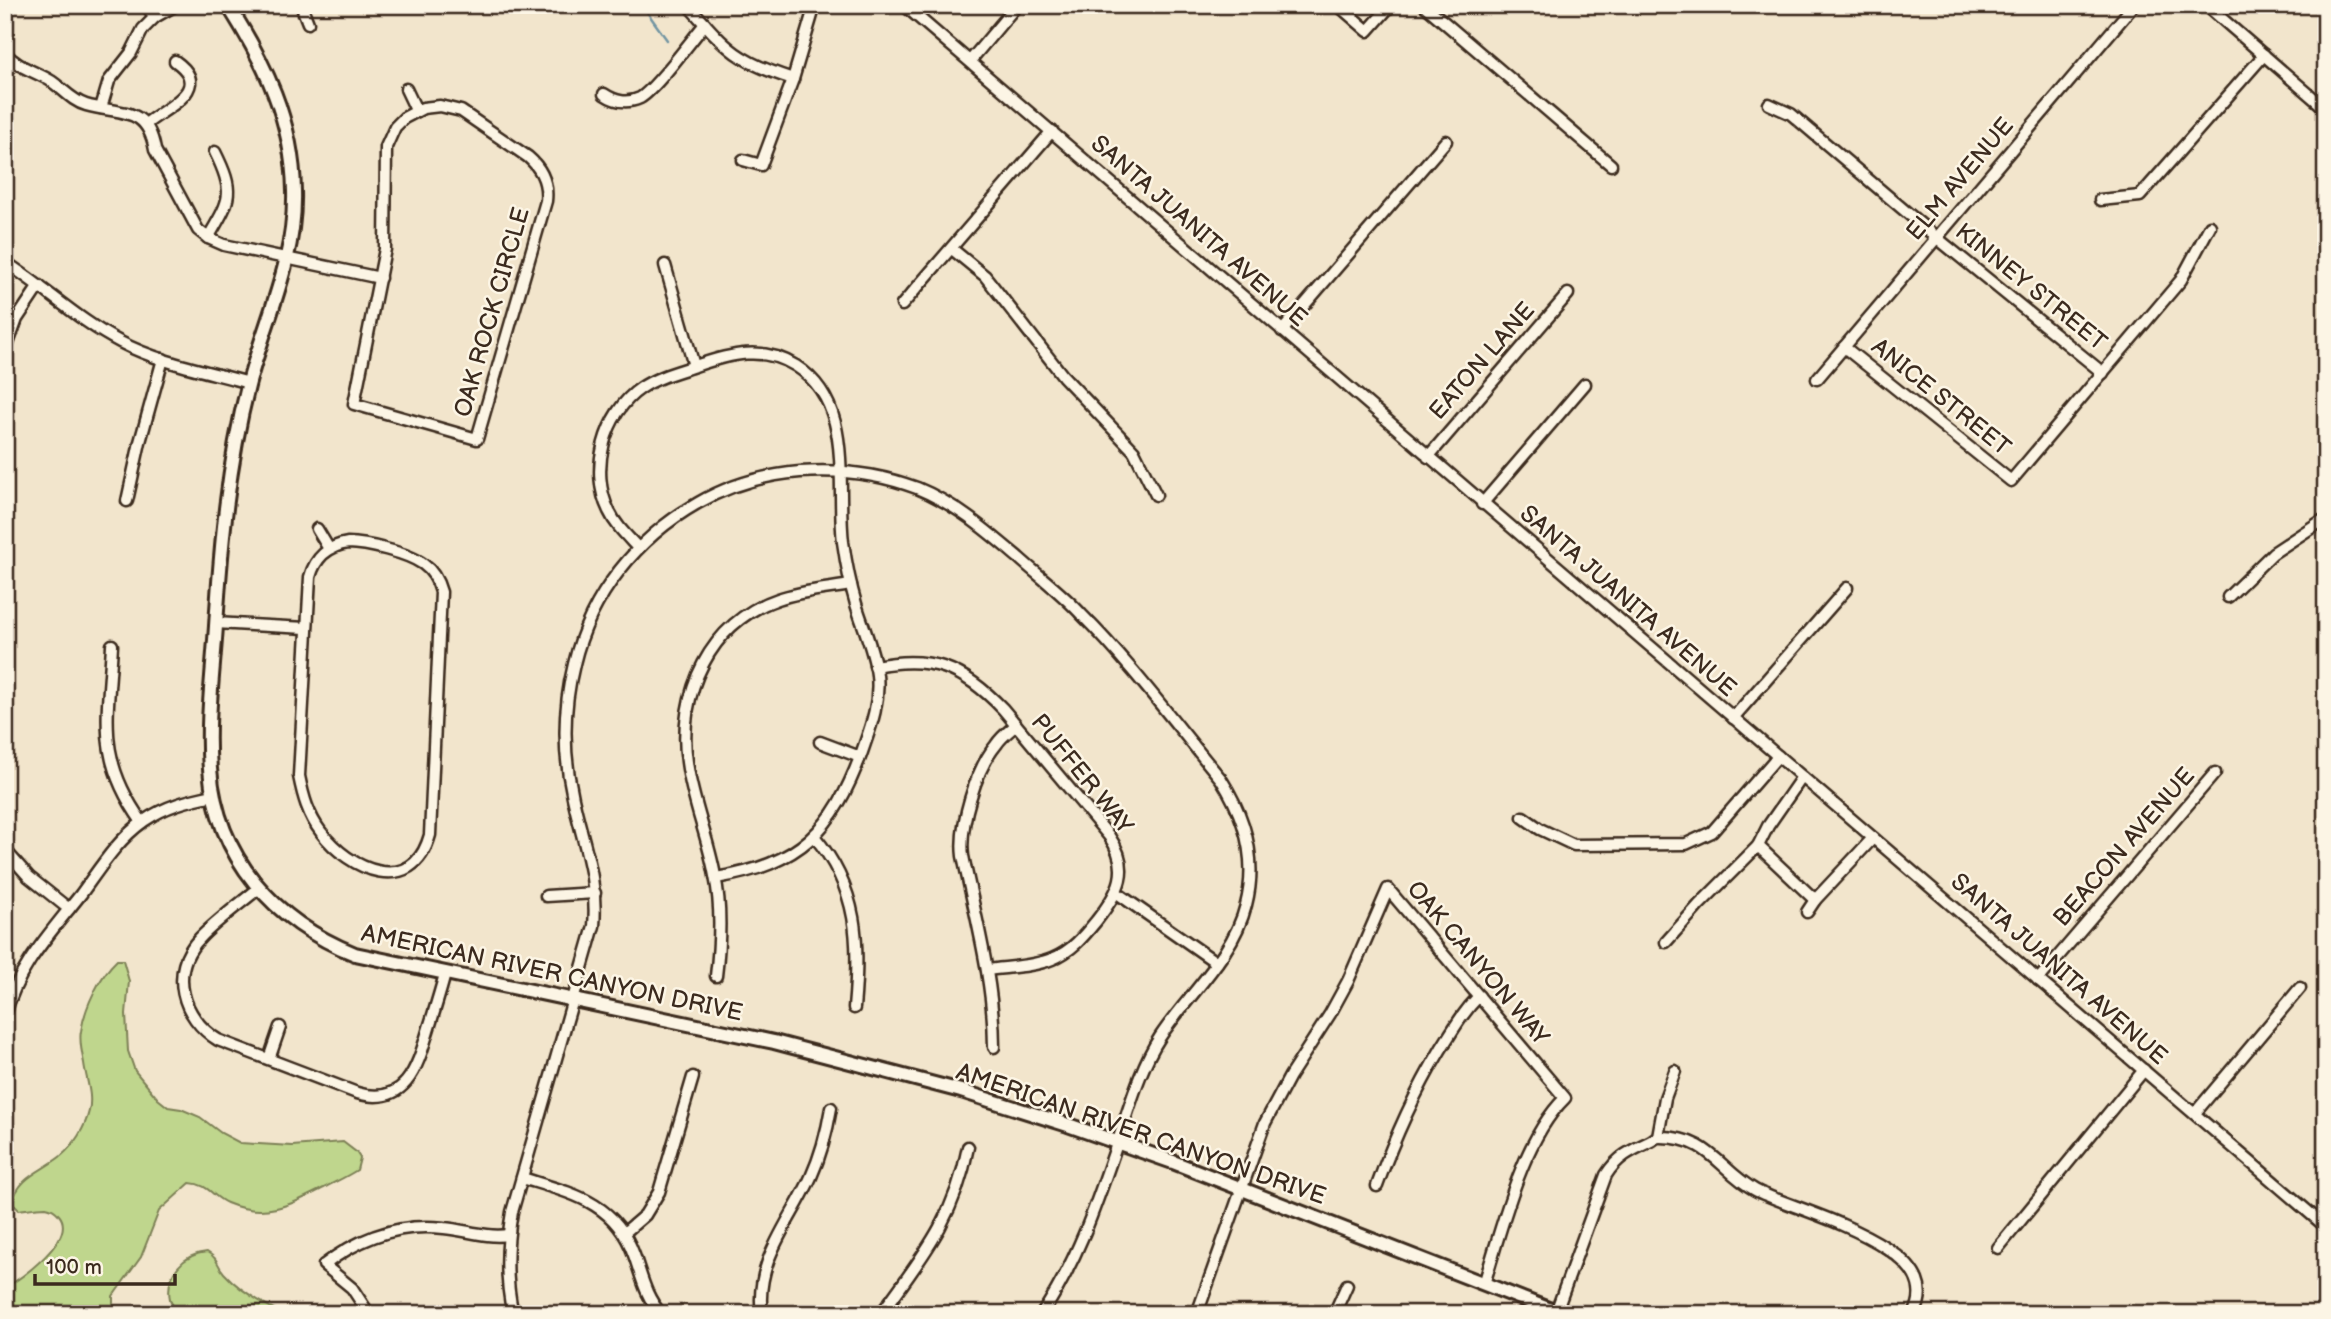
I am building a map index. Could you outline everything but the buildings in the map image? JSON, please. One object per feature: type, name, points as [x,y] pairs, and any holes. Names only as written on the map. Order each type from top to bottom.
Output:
[{"type":"main road","name":"AMERICAN RIVER CANYON DRIVE","points":[[228,5],[266,70],[279,101],[289,139],[295,191],[288,259],[249,383],[225,506],[209,745],[214,795],[227,836],[259,888],[296,923],[334,945],[380,960],[774,1042],[882,1069],[1015,1108],[1118,1142],[1241,1188],[1559,1313]]},
{"type":"street","points":[[146,5],[155,17]]},
{"type":"street","points":[[101,108],[109,81],[131,53],[143,29],[155,17],[176,5]]},
{"type":"street","points":[[301,5],[308,23]]},
{"type":"street","points":[[688,5],[724,45],[748,63],[793,79]]},
{"type":"street","points":[[743,160],[761,165],[793,79],[815,5]]},
{"type":"street","name":"SANTA JUANITA AVENUE","points":[[904,5],[2326,1227]]},
{"type":"street","points":[[970,61],[1017,5]]},
{"type":"street","points":[[1338,5],[1368,30],[1391,5]]},
{"type":"street","points":[[1424,5],[1612,165]]},
{"type":"street","name":"ELM AVENUE","points":[[1817,379],[2134,5]]},
{"type":"street","points":[[2206,5],[2326,109]]},
{"type":"street","points":[[604,94],[625,102],[644,96],[705,24]]},
{"type":"street","points":[[5,53],[20,66],[50,81],[77,101],[130,113],[146,124],[155,150],[192,221],[208,239],[224,245],[380,278]]},
{"type":"street","points":[[2100,200],[2140,196],[2264,55]]},
{"type":"street","points":[[146,124],[186,94],[186,73],[175,61]]},
{"type":"street","points":[[406,89],[416,110]]},
{"type":"street","name":"KINNEY STREET","points":[[1769,104],[1791,114],[1937,238],[2103,373]]},
{"type":"street","name":"OAK ROCK CIRCLE","points":[[440,106],[453,108],[469,116],[534,162],[544,176],[546,201],[477,439],[354,404],[380,278],[387,225],[386,147],[395,127],[416,110],[440,106]]},
{"type":"street","points":[[902,306],[1052,131]]},
{"type":"street","points":[[1282,331],[1446,141]]},
{"type":"street","points":[[208,239],[226,208],[229,191],[225,172],[215,152]]},
{"type":"street","points":[[2103,373],[2181,280],[2210,226]]},
{"type":"street","points":[[952,249],[985,276],[1063,376],[1134,451],[1156,495]]},
{"type":"street","points":[[5,261],[100,331],[141,352],[249,383]]},
{"type":"street","points":[[665,265],[694,366]]},
{"type":"street","points":[[5,352],[17,319],[39,286]]},
{"type":"street","name":"EATON LANE","points":[[1428,457],[1568,293]]},
{"type":"street","name":"ANICE STREET","points":[[1844,347],[2011,481],[2103,373]]},
{"type":"street","points":[[638,548],[610,514],[603,497],[600,470],[609,429],[622,405],[635,392],[659,379],[726,355],[754,353],[782,359],[798,368],[819,387],[833,411],[837,429],[843,538],[851,585],[875,666],[877,704],[843,799],[830,819],[800,848],[773,863],[716,878]]},
{"type":"street","points":[[127,500],[163,359]]},
{"type":"street","points":[[1482,504],[1585,384]]},
{"type":"street","points":[[513,1314],[508,1282],[508,1236],[594,926],[595,893],[590,860],[573,799],[568,768],[566,716],[579,645],[589,620],[611,581],[638,548],[681,513],[729,488],[763,477],[790,472],[839,471],[883,478],[917,489],[953,507],[986,530],[1084,617],[1221,779],[1243,820],[1251,874],[1242,920],[1228,948],[1159,1039],[1139,1079],[1080,1247],[1070,1269],[1042,1314]]},
{"type":"street","points":[[2228,597],[2273,553],[2326,518]]},
{"type":"street","points":[[317,529],[329,549]]},
{"type":"street","points":[[355,543],[424,564],[433,574],[441,592],[430,835],[421,855],[404,869],[390,873],[375,872],[347,859],[324,836],[307,808],[298,760],[306,628],[310,577],[315,563],[329,549],[341,544],[355,543]]},
{"type":"street","points":[[716,976],[720,921],[716,878],[690,778],[686,751],[688,706],[699,670],[728,629],[763,605],[796,594],[851,585]]},
{"type":"street","points":[[1733,718],[1847,588]]},
{"type":"street","points":[[216,623],[306,628]]},
{"type":"street","points":[[112,645],[107,725],[110,758],[121,790],[142,822]]},
{"type":"street","name":"PUFFER WAY","points":[[875,666],[910,661],[928,662],[946,668],[983,691],[1016,725],[1113,843],[1121,863],[1117,893]]},
{"type":"street","points":[[994,1047],[992,1003],[963,856],[962,828],[990,752],[1016,725]]},
{"type":"street","points":[[820,742],[860,757]]},
{"type":"street","points":[[1523,817],[1540,829],[1574,845],[1686,844],[1712,832],[1778,756]]},
{"type":"street","name":"BEACON AVENUE","points":[[2038,980],[2215,773]]},
{"type":"street","points":[[1666,942],[1758,846],[1768,826],[1802,777]]},
{"type":"street","points":[[5,1016],[19,979],[116,847],[142,822],[167,808],[214,795]]},
{"type":"street","points":[[814,836],[841,876],[851,907],[858,962],[854,1008]]},
{"type":"street","points":[[1807,912],[1873,838]]},
{"type":"street","points":[[1758,846],[1815,900]]},
{"type":"street","points":[[5,850],[29,877],[69,909]]},
{"type":"street","points":[[259,888],[200,938],[188,954],[182,980],[184,1000],[201,1028],[218,1040],[365,1095],[379,1096],[406,1083],[418,1065],[445,974]]},
{"type":"street","name":"OAK CANYON WAY","points":[[1241,1188],[1276,1099],[1348,981],[1388,889],[1565,1098],[1545,1121],[1534,1141],[1484,1284]]},
{"type":"street","points":[[546,896],[595,893]]},
{"type":"street","points":[[987,970],[1036,964],[1062,954],[1083,937],[1117,893],[1217,963]]},
{"type":"street","points":[[2195,1113],[2301,988]]},
{"type":"street","points":[[1377,1186],[1392,1142],[1418,1088],[1461,1017],[1479,996]]},
{"type":"street","points":[[269,1059],[281,1027]]},
{"type":"street","points":[[1998,1248],[2144,1070]]},
{"type":"street","points":[[1658,1136],[1665,1098],[1675,1071]]},
{"type":"street","points":[[624,1233],[645,1215],[659,1192],[693,1077]]},
{"type":"street","points":[[762,1314],[762,1280],[768,1258],[813,1174],[831,1108]]},
{"type":"street","points":[[1559,1313],[1606,1175],[1615,1163],[1632,1149],[1658,1136],[1698,1145],[1752,1188],[1789,1205],[1860,1231],[1897,1255],[1915,1275],[1919,1296],[1914,1314]]},
{"type":"street","points":[[881,1314],[938,1233],[958,1188],[968,1147]]},
{"type":"street","points":[[522,1178],[584,1198],[606,1213],[624,1233],[635,1257],[642,1283],[662,1314]]},
{"type":"street","points":[[1197,1314],[1241,1188]]},
{"type":"street","points":[[369,1314],[352,1288],[324,1265],[347,1248],[385,1232],[419,1227],[442,1227],[482,1236],[508,1236]]},
{"type":"street","points":[[1334,1314],[1347,1285]]},
{"type":"green space","points":[[117,960],[123,960],[129,981],[126,1014],[128,1051],[135,1071],[158,1099],[168,1107],[200,1117],[240,1143],[292,1146],[343,1142],[360,1158],[357,1170],[300,1200],[265,1210],[241,1208],[227,1203],[206,1188],[190,1183],[159,1211],[141,1257],[113,1296],[113,1305],[121,1314],[56,1314],[50,1311],[5,1314],[5,1288],[34,1267],[61,1235],[63,1224],[54,1210],[46,1207],[19,1210],[12,1203],[25,1180],[66,1152],[85,1124],[90,1099],[81,1031],[94,993]]},
{"type":"green space","points":[[207,1252],[237,1286],[284,1314],[178,1314],[170,1299],[170,1281],[173,1274],[184,1261]]},
{"type":"waterway","points":[[642,5],[667,40]]}]
